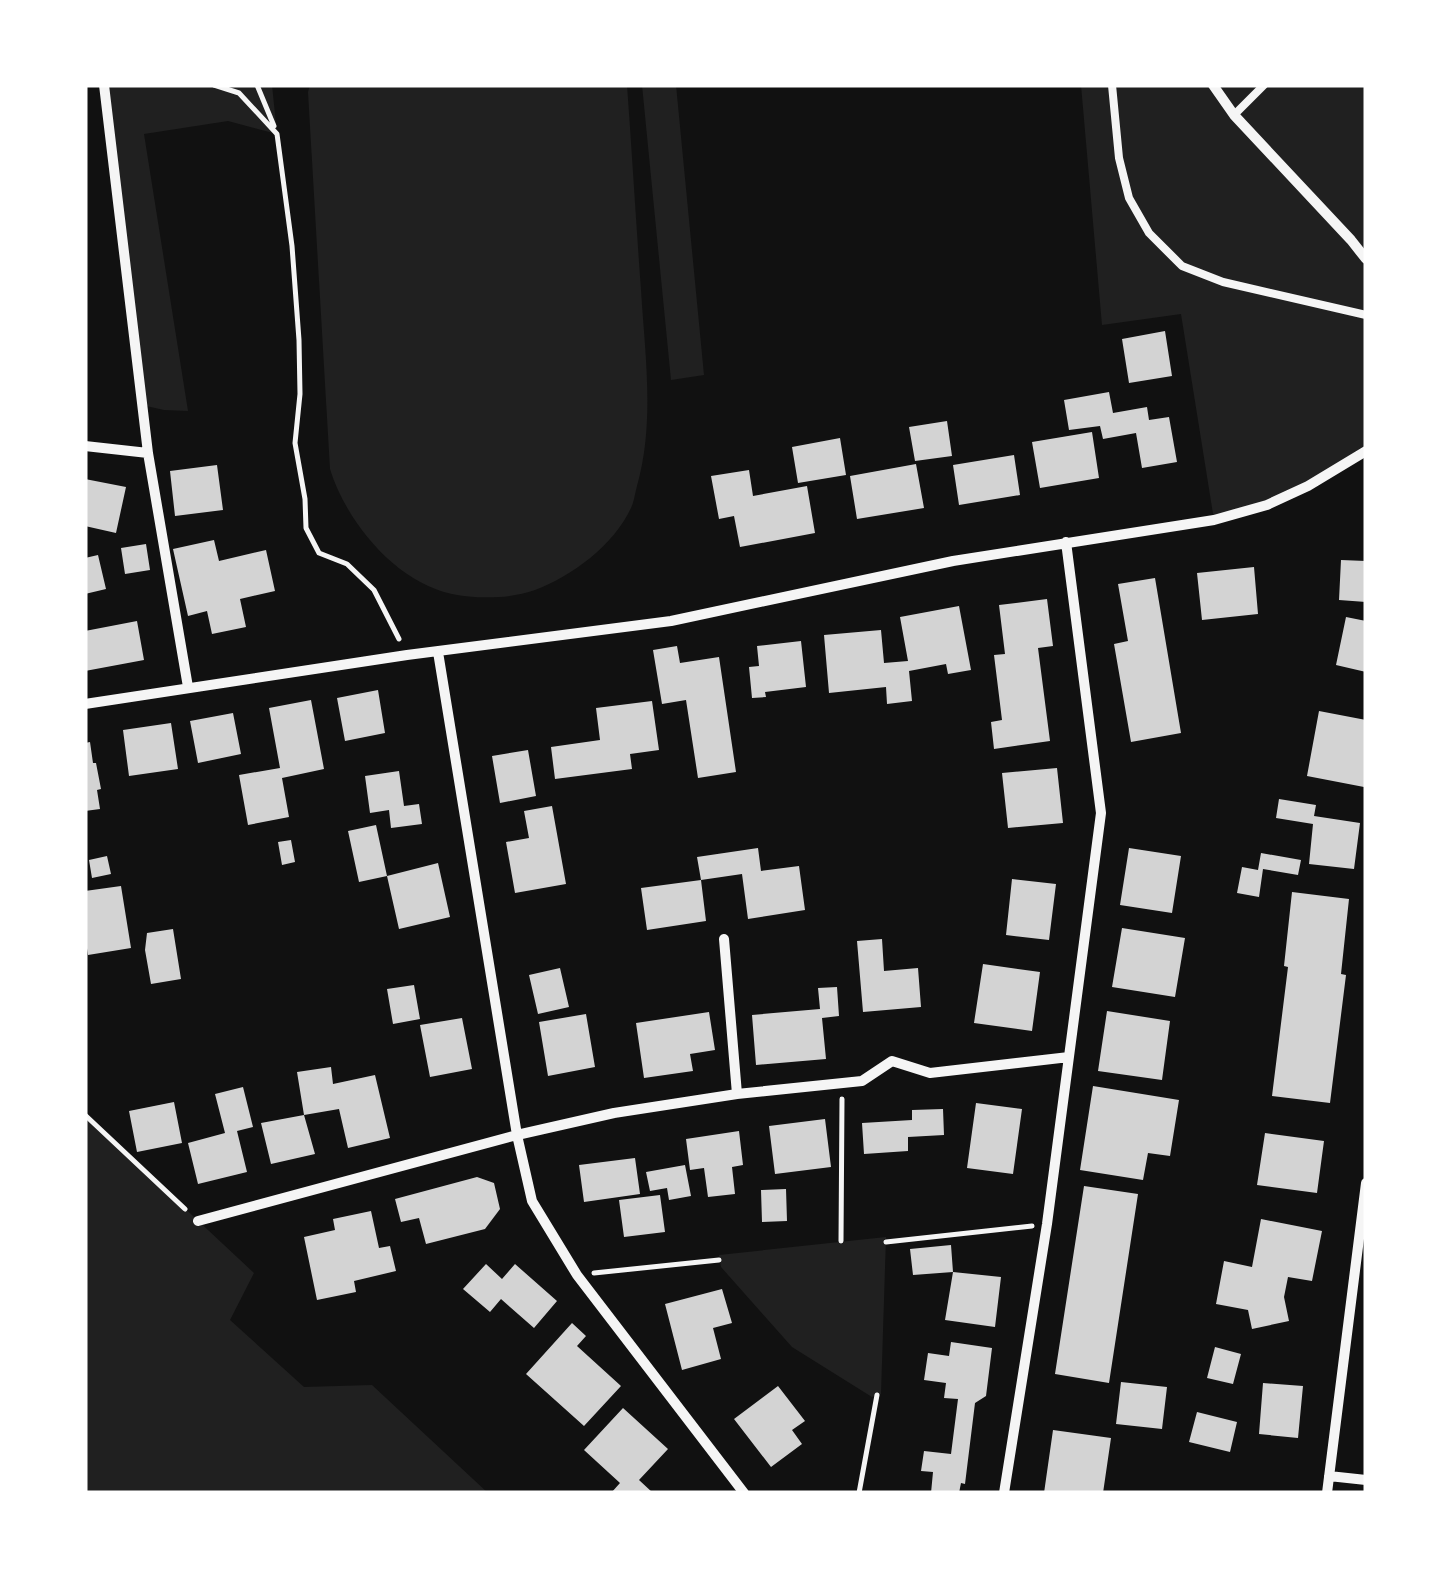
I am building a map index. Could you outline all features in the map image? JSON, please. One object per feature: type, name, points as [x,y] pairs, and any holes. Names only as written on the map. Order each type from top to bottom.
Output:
[{"type":"street","points":[[104,85],[148,453],[188,687]]},
{"type":"street","points":[[1213,85],[1234,115],[1366,259]]},
{"type":"street","points":[[85,446],[148,453]]},
{"type":"street","points":[[85,704],[407,655],[672,622],[954,561],[1214,520],[1268,505],[1366,451]]},
{"type":"street","points":[[1004,1493],[1046,1224],[1101,812],[1066,542]]},
{"type":"street","points":[[438,652],[517,1136],[532,1200],[576,1274],[744,1493]]},
{"type":"street","points":[[724,939],[737,1094]]},
{"type":"street","points":[[198,1221],[614,1112],[737,1094],[862,1082],[892,1061],[930,1072],[1069,1057]]},
{"type":"street","points":[[1327,1493],[1366,1183]]},
{"type":"street","points":[[1330,1476],[1366,1480]]},
{"type":"lane","points":[[1112,85],[1119,158],[1128,198],[1148,233],[1182,266],[1223,282],[1366,315]]},
{"type":"lane","points":[[1234,115],[1264,85]]},
{"type":"path","points":[[214,85],[239,93],[278,134]]},
{"type":"path","points":[[257,85],[278,134],[296,287],[300,394],[295,443],[306,528],[319,553],[348,564],[374,590],[407,655]]},
{"type":"path","points":[[841,1242],[842,1084]]},
{"type":"path","points":[[85,1114],[198,1221]]},
{"type":"path","points":[[886,1242],[1046,1224]]},
{"type":"path","points":[[576,1274],[719,1260]]},
{"type":"path","points":[[859,1493],[877,1395]]},
{"type":"shaded area","points":[[104,85],[272,85],[277,134],[228,121],[144,134],[188,411],[142,405]]},
{"type":"shaded area","points":[[310,85],[627,85],[646,364],[643,462],[624,522],[590,558],[549,584],[525,593],[494,597],[462,596],[431,587],[411,577],[376,546],[337,489],[330,469]]},
{"type":"shaded area","points":[[642,85],[676,85],[704,375],[671,380]]},
{"type":"shaded area","points":[[1081,85],[1366,85],[1366,451],[1308,486],[1214,520],[1181,314],[1102,325]]},
{"type":"shaded area","points":[[85,1115],[254,1273],[230,1320],[304,1387],[372,1385],[488,1493],[85,1493]]},
{"type":"shaded area","points":[[886,1237],[881,1394],[872,1397],[792,1347],[721,1267],[719,1255]]},
{"type":"building","points":[[1165,331],[1172,376],[1129,383],[1122,339]]},
{"type":"building","points":[[1109,392],[1113,413],[1147,407],[1149,420],[1169,417],[1177,462],[1142,468],[1136,433],[1103,439],[1100,426],[1069,430],[1064,400]]},
{"type":"building","points":[[947,421],[952,456],[915,461],[909,427]]},
{"type":"building","points":[[1092,432],[1099,478],[1040,488],[1032,442]]},
{"type":"building","points":[[840,438],[846,475],[798,483],[792,447]]},
{"type":"building","points":[[1014,455],[1020,495],[959,505],[953,465]]},
{"type":"building","points":[[916,464],[924,508],[857,519],[850,476]]},
{"type":"building","points":[[217,465],[223,510],[175,516],[170,471]]},
{"type":"building","points":[[749,470],[753,496],[807,486],[815,533],[740,547],[734,516],[719,519],[711,476]]},
{"type":"building","points":[[85,479],[126,487],[116,533],[85,526]]},
{"type":"building","points":[[214,540],[219,561],[266,550],[275,591],[240,599],[246,627],[212,634],[207,611],[188,616],[173,549]]},
{"type":"building","points":[[146,544],[150,570],[125,574],[121,548]]},
{"type":"building","points":[[98,555],[106,589],[85,594],[85,558]]},
{"type":"building","points":[[1341,560],[1366,561],[1366,602],[1339,600]]},
{"type":"building","points":[[1254,567],[1258,614],[1202,620],[1197,573]]},
{"type":"building","points":[[1155,578],[1181,733],[1131,742],[1114,644],[1128,641],[1118,584]]},
{"type":"building","points":[[1047,599],[1053,646],[1038,648],[1050,741],[994,749],[991,722],[1002,720],[994,655],[1005,654],[999,605]]},
{"type":"building","points":[[959,606],[971,670],[948,674],[946,664],[909,671],[912,701],[887,704],[886,687],[829,693],[824,635],[881,630],[884,663],[908,661],[900,617]]},
{"type":"building","points":[[1346,617],[1366,621],[1366,672],[1336,665]]},
{"type":"building","points":[[137,621],[144,660],[85,671],[85,631]]},
{"type":"building","points":[[801,641],[806,687],[765,692],[766,697],[752,698],[749,667],[759,666],[757,646]]},
{"type":"building","points":[[677,646],[680,663],[719,657],[736,772],[698,778],[686,700],[662,704],[653,650]]},
{"type":"building","points":[[378,690],[385,733],[345,741],[337,698]]},
{"type":"building","points":[[311,700],[324,769],[282,778],[289,817],[248,825],[239,775],[280,768],[269,708]]},
{"type":"building","points":[[652,701],[659,750],[630,754],[632,769],[555,779],[551,747],[600,740],[596,708]]},
{"type":"building","points":[[1319,711],[1366,720],[1364,787],[1307,776]]},
{"type":"building","points":[[233,713],[241,754],[198,763],[190,721]]},
{"type":"building","points":[[171,723],[178,769],[129,776],[123,730]]},
{"type":"building","points":[[90,742],[101,789],[97,790],[100,809],[85,811],[85,743]]},
{"type":"building","points":[[528,750],[536,796],[500,803],[492,756]]},
{"type":"building","points":[[1057,768],[1063,823],[1008,828],[1002,773]]},
{"type":"building","points":[[399,771],[404,806],[419,804],[422,824],[391,828],[389,810],[370,813],[365,776]]},
{"type":"building","points":[[1279,799],[1316,805],[1314,816],[1360,823],[1354,869],[1309,864],[1313,824],[1276,818]]},
{"type":"building","points":[[552,806],[566,884],[515,893],[506,842],[529,838],[524,811]]},
{"type":"building","points":[[376,825],[387,876],[359,882],[348,831]]},
{"type":"building","points":[[291,840],[295,862],[282,865],[278,842]]},
{"type":"building","points":[[758,848],[761,871],[799,866],[805,910],[748,919],[742,874],[701,880],[697,857]]},
{"type":"building","points":[[1129,848],[1181,856],[1172,913],[1120,905]]},
{"type":"building","points":[[1261,853],[1301,860],[1298,875],[1263,869],[1259,897],[1237,893],[1242,867],[1258,870]]},
{"type":"building","points":[[107,856],[111,874],[92,878],[89,860]]},
{"type":"building","points":[[438,863],[450,917],[399,929],[387,876]]},
{"type":"building","points":[[1012,879],[1056,884],[1049,940],[1006,935]]},
{"type":"building","points":[[701,880],[706,921],[647,930],[641,888]]},
{"type":"building","points":[[121,886],[131,948],[88,955],[85,891]]},
{"type":"building","points":[[1292,892],[1349,899],[1341,974],[1346,975],[1330,1103],[1272,1096],[1288,967],[1284,966]]},
{"type":"building","points":[[1122,928],[1185,938],[1175,997],[1112,987]]},
{"type":"building","points":[[173,929],[181,979],[151,984],[145,950],[147,933]]},
{"type":"building","points":[[882,939],[884,971],[918,968],[921,1007],[863,1012],[857,941]]},
{"type":"building","points":[[983,964],[1040,972],[1032,1031],[974,1023]]},
{"type":"building","points":[[560,968],[569,1007],[538,1014],[529,975]]},
{"type":"building","points":[[414,985],[420,1019],[393,1024],[387,989]]},
{"type":"building","points":[[837,987],[839,1016],[822,1018],[826,1059],[756,1065],[752,1015],[820,1009],[818,988]]},
{"type":"building","points":[[1107,1011],[1170,1021],[1162,1080],[1098,1071]]},
{"type":"building","points":[[709,1012],[715,1050],[690,1054],[693,1071],[644,1078],[636,1023]]},
{"type":"building","points":[[586,1014],[595,1067],[548,1076],[539,1022]]},
{"type":"building","points":[[462,1018],[472,1069],[430,1077],[420,1025]]},
{"type":"building","points":[[331,1067],[333,1084],[375,1075],[390,1138],[348,1148],[339,1109],[304,1115],[297,1072]]},
{"type":"building","points":[[1093,1086],[1179,1100],[1170,1156],[1148,1153],[1143,1180],[1080,1170]]},
{"type":"building","points":[[243,1087],[253,1127],[237,1131],[247,1172],[198,1184],[188,1143],[225,1133],[215,1094]]},
{"type":"building","points":[[174,1102],[182,1143],[137,1152],[129,1111]]},
{"type":"building","points":[[976,1103],[1022,1109],[1013,1174],[967,1168]]},
{"type":"building","points":[[943,1109],[944,1135],[908,1137],[908,1151],[864,1154],[862,1123],[912,1120],[912,1110]]},
{"type":"building","points":[[304,1115],[315,1154],[271,1164],[261,1123]]},
{"type":"building","points":[[825,1119],[831,1167],[775,1174],[769,1126]]},
{"type":"building","points":[[739,1131],[743,1165],[732,1167],[735,1194],[708,1197],[704,1168],[690,1170],[686,1139]]},
{"type":"building","points":[[1265,1133],[1324,1141],[1317,1193],[1257,1185]]},
{"type":"building","points":[[635,1158],[640,1194],[584,1202],[579,1165]]},
{"type":"building","points":[[685,1165],[691,1196],[669,1200],[667,1188],[650,1191],[646,1172]]},
{"type":"building","points":[[477,1177],[494,1183],[500,1209],[485,1229],[426,1244],[419,1218],[401,1222],[395,1199]]},
{"type":"building","points":[[1084,1186],[1138,1194],[1109,1383],[1055,1374]]},
{"type":"building","points":[[786,1189],[787,1221],[762,1222],[761,1190]]},
{"type":"building","points":[[660,1195],[665,1232],[624,1237],[619,1200]]},
{"type":"building","points":[[371,1211],[379,1248],[390,1246],[396,1271],[354,1281],[356,1292],[317,1300],[304,1237],[335,1230],[333,1219]]},
{"type":"building","points":[[1261,1219],[1322,1231],[1312,1281],[1288,1277],[1284,1297],[1289,1321],[1252,1329],[1248,1310],[1216,1304],[1224,1261],[1252,1267]]},
{"type":"building","points":[[951,1245],[953,1272],[913,1275],[910,1249]]},
{"type":"building","points":[[486,1264],[502,1279],[515,1264],[557,1301],[534,1328],[501,1299],[490,1312],[463,1289]]},
{"type":"building","points":[[953,1272],[1001,1277],[995,1327],[945,1320]]},
{"type":"building","points":[[722,1289],[732,1323],[713,1328],[721,1359],[682,1370],[665,1304]]},
{"type":"building","points":[[572,1323],[586,1336],[577,1346],[621,1386],[584,1426],[526,1374]]},
{"type":"building","points":[[951,1342],[992,1348],[986,1396],[975,1403],[965,1484],[961,1483],[959,1493],[931,1493],[933,1472],[921,1471],[924,1451],[951,1454],[958,1399],[944,1398],[946,1383],[924,1380],[928,1353],[949,1356]]},
{"type":"building","points":[[1215,1347],[1241,1354],[1233,1384],[1207,1378]]},
{"type":"building","points":[[1121,1382],[1167,1387],[1162,1429],[1116,1424]]},
{"type":"building","points":[[1263,1383],[1303,1386],[1298,1438],[1259,1434]]},
{"type":"building","points":[[778,1386],[805,1421],[792,1430],[802,1444],[771,1467],[734,1419]]},
{"type":"building","points":[[623,1408],[668,1449],[639,1480],[653,1493],[611,1493],[620,1483],[584,1450]]},
{"type":"building","points":[[1197,1412],[1237,1422],[1230,1452],[1189,1442]]},
{"type":"building","points":[[1053,1430],[1111,1438],[1103,1493],[1044,1493]]}]
